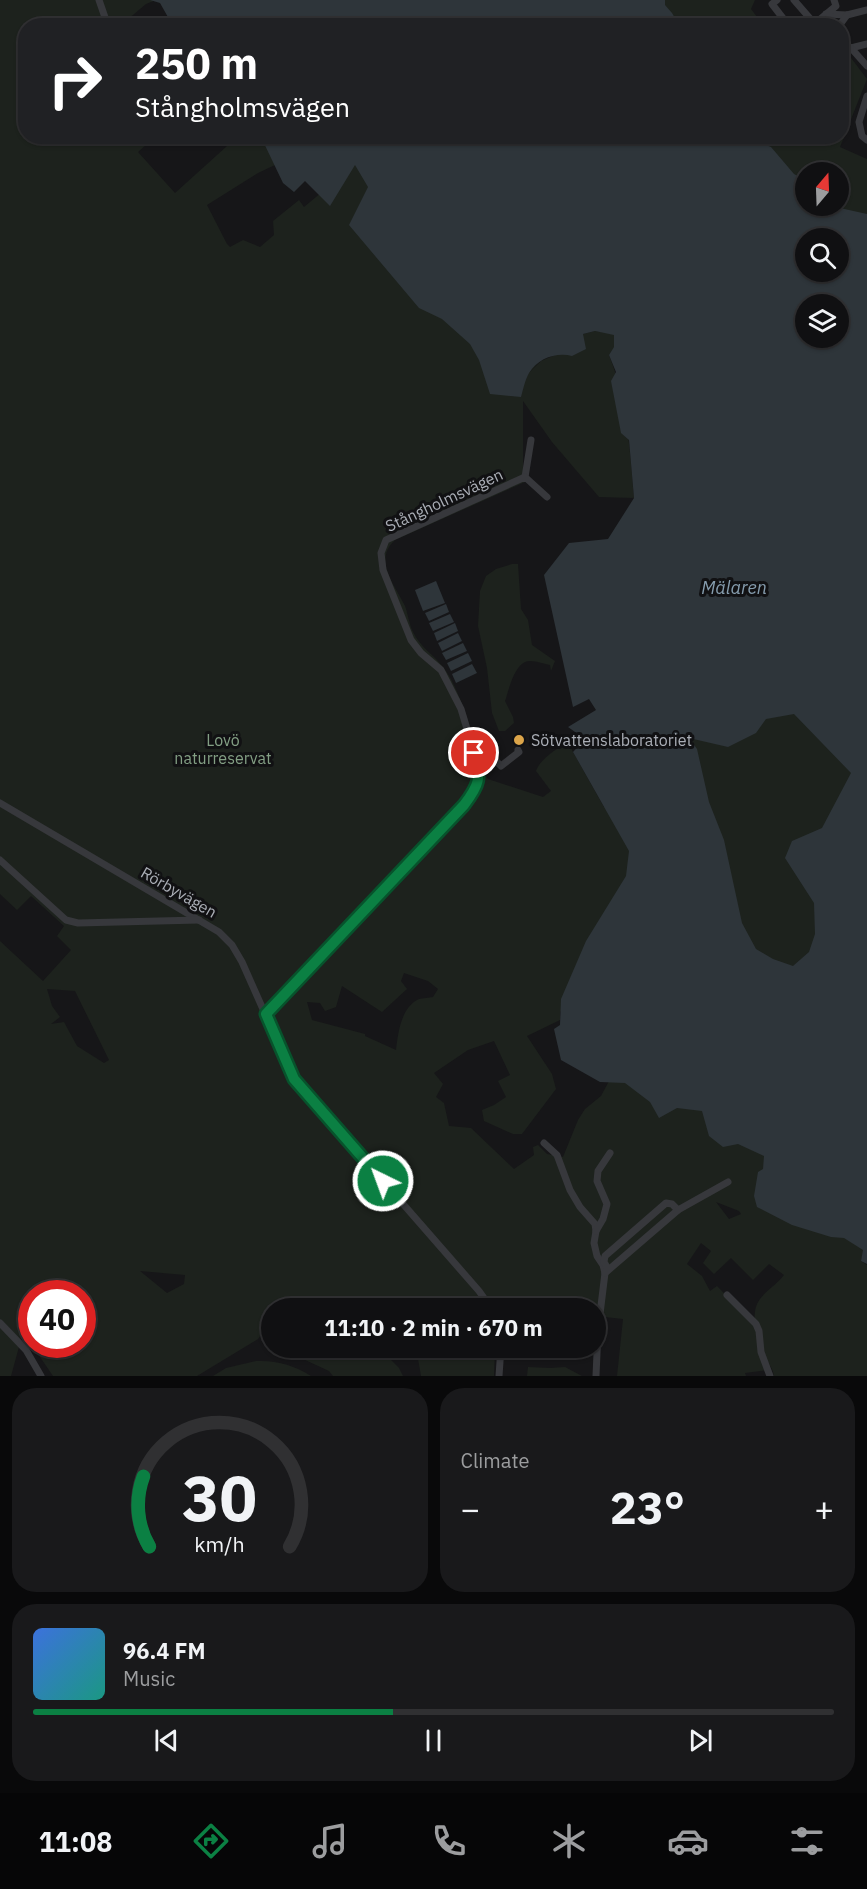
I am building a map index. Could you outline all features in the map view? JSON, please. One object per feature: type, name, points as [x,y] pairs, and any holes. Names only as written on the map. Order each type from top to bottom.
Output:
[{"type":"street","points":[[99,0],[105,18]]},
{"type":"street","points":[[777,0],[772,4],[783,18]]},
{"type":"street","points":[[794,0],[808,18]]},
{"type":"street","points":[[821,18],[836,6],[834,0]]},
{"type":"street","points":[[826,14],[847,15],[867,10]]},
{"type":"street","points":[[867,44],[851,48],[867,66]]},
{"type":"street","points":[[867,96],[859,122],[862,136],[867,140]]},
{"type":"street","points":[[525,477],[531,440]]},
{"type":"street","name":"Stångholmsvägen","points":[[478,770],[460,709],[441,670],[421,653],[411,640],[383,570],[381,553],[387,540],[525,477],[547,497]]},
{"type":"street","points":[[266,1014],[464,805],[478,787],[478,770],[494,759],[501,766],[519,752],[518,750]]},
{"type":"street","name":"Rörbyvägen","points":[[0,803],[202,920],[232,945],[242,962],[294,1079],[484,1298]]},
{"type":"street","points":[[0,860],[66,920],[78,923],[202,920]]},
{"type":"street","points":[[544,1143],[557,1155],[561,1171],[570,1190],[580,1207],[595,1224],[594,1243],[597,1256],[606,1271]]},
{"type":"street","points":[[596,1231],[603,1219],[607,1204],[597,1181],[598,1171],[610,1153]]},
{"type":"street","points":[[606,1271],[678,1210],[728,1182]]},
{"type":"street","points":[[596,1376],[598,1330],[606,1271],[605,1256],[666,1203],[672,1204],[678,1210]]},
{"type":"street","points":[[727,1295],[756,1324],[761,1352],[770,1376]]},
{"type":"street","points":[[0,1323],[26,1350],[41,1376]]},
{"type":"street","points":[[500,1376],[501,1358]]},
{"type":"green space","name":"Lovö naturreservat","points":[[0,0],[156,0],[146,4],[129,18],[18,18],[18,144],[147,144],[138,152],[175,193],[229,144],[530,144],[867,567],[831,1237],[844,1237],[864,1250],[861,1261],[867,1265],[867,1376],[774,1376],[762,1349],[768,1370],[745,1373],[746,1376],[617,1376],[623,1319],[606,1317],[606,1298],[261,1298],[261,1335],[258,1339],[197,1376],[53,1376],[41,1358],[96,1358],[96,1280],[18,1280],[18,1350],[11,1376],[0,1376],[0,941],[43,981],[71,950],[57,936],[64,926],[31,896],[17,910],[0,894]],"holes":[[[294,156],[322,192],[304,207],[299,200],[273,221],[274,235],[260,247],[243,240],[230,247],[207,205],[258,173]],[[585,312],[627,333],[640,510],[604,807],[568,743],[545,758],[536,771],[551,791],[543,797],[488,779],[479,762],[467,718],[455,687],[443,667],[416,637],[410,626],[405,606],[391,581],[386,564],[386,556],[395,540],[525,482],[523,475],[523,401],[552,442],[599,497],[634,498],[624,408],[609,355],[614,348],[614,334],[595,331],[583,334],[560,353],[541,361],[529,373]],[[404,973],[428,981],[438,989],[433,997],[419,999],[408,1008],[401,1021],[396,1050],[365,1034],[312,1020],[307,1002],[320,1003],[325,1011],[336,1007],[342,986],[382,1012],[407,989],[401,981]],[[47,989],[75,991],[109,1060],[104,1063],[77,1046],[64,1022],[51,1024],[60,1017],[52,1006]],[[560,1011],[616,1068],[601,1096],[585,1109],[578,1120],[563,1157],[547,1154],[538,1145],[533,1147],[534,1155],[514,1169],[471,1128],[449,1126],[444,1103],[436,1097],[443,1084],[434,1073],[468,1050],[494,1041],[510,1075],[498,1081],[506,1097],[482,1110],[484,1121],[513,1134],[522,1134],[556,1089],[552,1074],[527,1036],[560,1020]],[[716,1202],[739,1211],[741,1214],[729,1219]],[[701,1243],[711,1251],[703,1263],[714,1274],[731,1258],[753,1280],[769,1264],[784,1275],[760,1299],[755,1312],[756,1330],[753,1323],[717,1286],[710,1291],[702,1276],[687,1264]],[[140,1271],[185,1275],[184,1284],[167,1293]]]},
{"type":"green space","points":[[576,0],[755,0],[751,9],[758,18],[582,18]]},
{"type":"green space","points":[[849,55],[867,79],[849,124]]},
{"type":"green space","points":[[662,144],[841,144],[840,147],[867,159],[867,308],[849,301],[849,294],[828,294],[796,282],[849,282],[849,228],[795,228],[795,282],[779,276]]},
{"type":"green space","points":[[518,564],[521,609],[528,620],[532,645],[555,661],[551,671],[550,665],[531,661],[525,662],[517,669],[505,701],[514,723],[505,731],[499,731],[492,713],[487,668],[478,626],[480,591],[486,576],[496,569]]},
{"type":"green space","points":[[301,1358],[389,1358],[403,1376],[333,1376],[329,1371]]},
{"type":"green space","points":[[418,1358],[495,1358],[494,1376],[421,1376]]},
{"type":"green space","points":[[256,1361],[285,1364],[311,1376],[213,1376],[226,1368]]},
{"type":"green space","points":[[528,1367],[565,1367],[582,1376],[527,1376]]},
{"type":"water","points":[[150,0],[665,0],[665,5],[675,18],[168,18],[160,3]]},
{"type":"water","name":"Mälaren","points":[[264,144],[765,144],[771,147],[795,175],[795,216],[849,216],[849,210],[867,214],[867,1264],[861,1261],[863,1250],[844,1238],[831,1237],[792,1225],[757,1207],[754,1196],[758,1172],[763,1169],[764,1156],[738,1144],[723,1147],[709,1136],[702,1111],[677,1108],[659,1118],[650,1102],[625,1083],[600,1082],[561,1060],[554,1029],[560,1025],[561,999],[586,941],[626,876],[629,851],[573,752],[585,739],[568,727],[596,710],[589,699],[573,707],[544,575],[569,543],[608,539],[634,498],[629,440],[621,433],[611,381],[616,372],[609,355],[614,347],[614,335],[595,331],[583,334],[586,349],[572,356],[548,357],[537,363],[529,373],[521,397],[490,394],[479,360],[470,344],[442,319],[419,308],[349,225],[368,187],[355,165],[330,206],[305,181],[294,192],[283,183]],"holes":[[[794,714],[851,773],[822,828],[792,841],[785,858],[814,903],[815,934],[809,952],[793,966],[773,959],[756,949],[742,923],[724,840],[709,802],[697,749],[689,738],[728,747],[756,733],[766,719]]]},
{"type":"water","points":[[436,581],[445,603],[423,611],[415,590]]},
{"type":"water","points":[[446,604],[449,612],[429,621],[425,613]]},
{"type":"water","points":[[450,614],[454,622],[433,631],[429,623]]},
{"type":"water","points":[[455,623],[458,631],[437,641],[434,633]]},
{"type":"water","points":[[458,633],[462,641],[442,651],[438,643]]},
{"type":"water","points":[[463,643],[467,651],[446,660],[442,653]]},
{"type":"water","points":[[468,653],[472,661],[451,671],[447,663]]},
{"type":"water","points":[[472,664],[477,673],[456,683],[452,674]]},
{"type":"place","name":"Sötvattenslaboratoriet","points":[[519,740]]},
{"type":"route","points":[[383,1181],[294,1079],[266,1014],[464,805],[478,787],[478,768],[474,753]]}]
